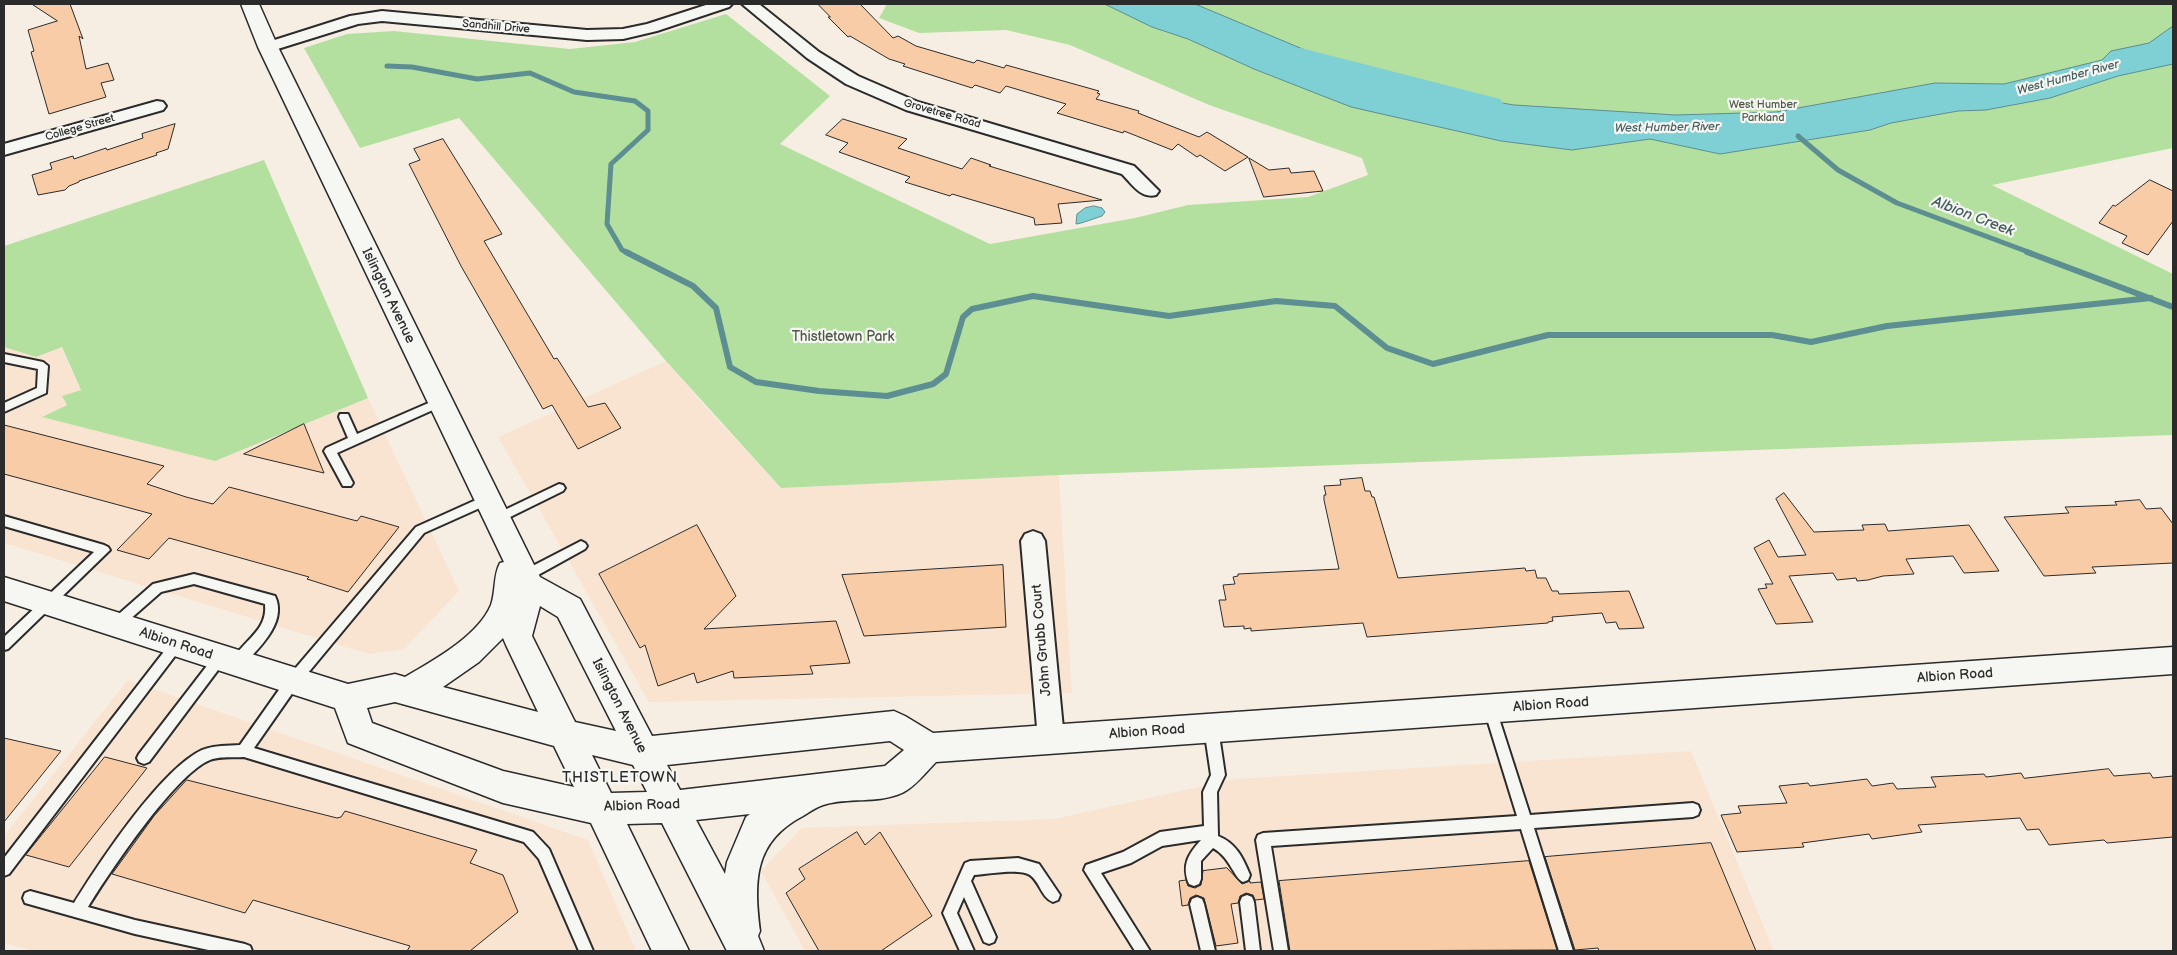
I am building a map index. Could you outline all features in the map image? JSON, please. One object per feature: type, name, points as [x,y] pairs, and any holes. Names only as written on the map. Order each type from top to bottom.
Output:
[{"type":"main road","name":"Islington Avenue","points":[[250,4],[268,46],[527,581],[569,608],[745,949]]},
{"type":"main road","points":[[407,692],[440,673],[474,648],[483,640],[506,607],[510,593],[510,566],[497,520]]},
{"type":"main road","points":[[527,581],[517,636],[670,951]]},
{"type":"main road","name":"Albion Road","points":[[4,589],[348,698],[395,688],[564,734],[643,752],[894,726],[929,748],[2173,661]]},
{"type":"main road","name":"Albion Road","points":[[348,698],[359,734],[503,787],[600,809],[671,807],[819,788],[892,781],[929,748]]},
{"type":"main road","points":[[745,949],[738,894],[744,862],[758,829],[778,811],[819,788]]},
{"type":"street","name":"Sandhill Drive","points":[[268,46],[356,19],[382,16],[568,34],[624,34],[661,25],[724,4]]},
{"type":"street","name":"Grovetree Road","points":[[750,4],[813,55],[852,80],[912,106],[1128,170],[1150,190]]},
{"type":"street","name":"College Street","points":[[4,150],[157,106]]},
{"type":"street","name":"John Grubb Court","points":[[1033,541],[1051,739]]},
{"type":"lane","points":[[4,358],[43,366],[42,390],[4,408]]},
{"type":"lane","points":[[347,483],[330,451],[440,402]]},
{"type":"lane","points":[[344,417],[354,440]]},
{"type":"lane","points":[[244,750],[293,681],[420,530],[497,520],[559,488]]},
{"type":"lane","points":[[4,521],[104,550],[4,645]]},
{"type":"lane","points":[[527,581],[581,546]]},
{"type":"lane","points":[[116,624],[157,588],[194,579],[271,600],[273,609],[271,621],[228,660],[144,758]]},
{"type":"lane","points":[[4,870],[177,644]]},
{"type":"lane","points":[[1490,709],[1566,951]]},
{"type":"lane","points":[[1194,879],[1194,858],[1211,836],[1210,792],[1218,775],[1211,728]]},
{"type":"lane","points":[[77,911],[91,888],[174,779],[205,755],[244,750],[528,837],[544,854],[586,951]]},
{"type":"lane","points":[[1282,951],[1263,840],[1693,810]]},
{"type":"lane","points":[[1143,951],[1091,870],[1126,858],[1160,839],[1211,836],[1236,857],[1243,875]]},
{"type":"lane","points":[[967,951],[950,913],[970,868],[1018,865],[1034,869],[1053,895]]},
{"type":"lane","points":[[964,881],[989,937]]},
{"type":"lane","points":[[30,898],[135,928],[245,951]]},
{"type":"lane","points":[[1247,902],[1253,951]]},
{"type":"lane","points":[[1197,904],[1208,951]]},
{"type":"shaded area","points":[[4,347],[36,357],[61,347],[81,390],[63,396],[67,405],[43,416],[215,461],[368,398],[459,591],[404,649],[369,654],[4,543]]},
{"type":"shaded area","points":[[666,361],[781,488],[1059,475],[1072,693],[649,702],[498,437]]},
{"type":"shaded area","points":[[128,680],[588,840],[636,951],[34,951],[4,943],[4,836]]},
{"type":"shaded area","points":[[1691,751],[1774,951],[805,951],[761,871],[802,828],[1055,819],[1235,779]]},
{"type":"green space","name":"Thistletown Park","points":[[887,4],[2173,4],[2173,148],[1992,185],[2173,274],[2173,435],[1059,475],[781,488],[666,361],[459,118],[360,148],[304,48],[347,34],[394,31],[570,49],[635,42],[726,14],[830,96],[780,144],[990,244],[1135,218],[1188,205],[1308,197],[1368,175],[1362,158],[1209,105],[1070,45],[1006,30],[919,33],[879,18]]},
{"type":"green space","points":[[264,160],[368,398],[215,461],[42,417],[67,405],[62,396],[81,390],[62,347],[36,357],[4,347],[4,246]]},
{"type":"water","points":[[1105,4],[1195,4],[1384,83],[1514,105],[1676,115],[1776,112],[1935,83],[2004,84],[2102,60],[2111,51],[2149,43],[2173,26],[2173,64],[2118,76],[2050,98],[1986,110],[1958,111],[1891,123],[1870,130],[1720,154],[1650,139],[1572,150],[1501,141],[1351,107],[1254,69],[1188,39],[1152,27]]},
{"type":"water","points":[[1094,206],[1102,208],[1105,212],[1102,216],[1076,224],[1077,214],[1085,208]]},
{"type":"building","points":[[32,4],[70,4],[83,39],[79,36],[86,69],[108,63],[114,80],[101,83],[106,97],[49,114],[31,52],[34,51],[28,30],[57,21]]},
{"type":"building","points":[[818,4],[860,4],[893,38],[898,36],[916,46],[974,63],[977,60],[1004,68],[1006,65],[1099,91],[1097,93],[1100,94],[1096,99],[1139,111],[1138,113],[1199,137],[1207,132],[1248,157],[1225,171],[1200,155],[1197,157],[1178,144],[1172,150],[1124,131],[1123,133],[1057,113],[1066,104],[1006,86],[1000,93],[975,85],[972,88],[903,66],[905,64],[889,59],[850,36],[848,37]]},
{"type":"building","points":[[843,119],[907,139],[898,148],[962,169],[971,158],[991,165],[989,166],[1102,200],[1058,204],[1062,223],[1035,225],[1034,218],[905,182],[910,177],[839,152],[848,143],[826,135]]},
{"type":"building","points":[[175,124],[168,149],[156,153],[157,155],[79,181],[65,190],[38,195],[32,175],[52,169],[50,163],[73,156],[74,159],[106,148],[107,150],[143,138],[142,134]]},
{"type":"building","points":[[443,139],[502,234],[484,241],[554,359],[557,358],[588,407],[605,403],[621,428],[578,449],[552,405],[543,409],[461,266],[409,164],[420,160],[414,149]]},
{"type":"building","points":[[1249,158],[1269,170],[1289,168],[1291,173],[1314,171],[1323,191],[1264,197]]},
{"type":"building","points":[[2150,180],[2173,191],[2173,221],[2148,255],[2122,243],[2127,236],[2099,223],[2113,205],[2115,206]]},
{"type":"building","points":[[304,424],[324,473],[244,454]]},
{"type":"building","points":[[4,425],[164,466],[147,484],[213,504],[229,487],[357,521],[361,516],[399,527],[348,592],[307,579],[309,577],[169,538],[149,559],[117,550],[152,514],[4,474]]},
{"type":"building","points":[[1362,478],[1365,491],[1370,491],[1372,497],[1374,497],[1398,578],[1525,568],[1526,571],[1535,570],[1537,578],[1546,578],[1552,591],[1558,591],[1559,594],[1629,591],[1644,628],[1619,629],[1616,622],[1606,623],[1602,613],[1552,617],[1553,621],[1548,623],[1367,637],[1363,623],[1251,631],[1251,628],[1244,629],[1244,626],[1224,627],[1219,600],[1226,600],[1223,585],[1235,584],[1233,577],[1238,576],[1238,574],[1339,569],[1324,500],[1324,495],[1326,495],[1324,486],[1341,485],[1340,480]]},
{"type":"building","points":[[1784,493],[1814,532],[1864,530],[1862,525],[1885,524],[1888,531],[1969,525],[1999,571],[1964,573],[1953,556],[1906,559],[1914,574],[1883,576],[1868,580],[1857,581],[1856,578],[1837,580],[1833,573],[1789,576],[1813,622],[1776,624],[1758,589],[1767,588],[1765,584],[1773,584],[1754,548],[1769,540],[1778,557],[1806,555],[1776,499]]},
{"type":"building","points":[[2140,500],[2146,509],[2161,508],[2173,524],[2173,563],[2092,567],[2096,573],[2044,576],[2004,517],[2069,513],[2065,507],[2117,505],[2115,502]]},
{"type":"building","points":[[697,525],[736,596],[704,629],[836,621],[850,663],[810,666],[813,674],[734,678],[733,671],[697,683],[694,673],[658,686],[645,645],[640,648],[599,574]]},
{"type":"building","points":[[1003,565],[1006,627],[864,636],[842,575]]},
{"type":"building","points":[[4,738],[61,751],[4,822]]},
{"type":"building","points":[[105,757],[147,768],[69,867],[26,855]]},
{"type":"building","points":[[2109,769],[2114,776],[2150,773],[2153,778],[2173,776],[2173,837],[2107,843],[2104,840],[2049,845],[2039,829],[2027,830],[2020,818],[1918,825],[1922,832],[1872,839],[1869,834],[1802,843],[1804,847],[1737,852],[1721,815],[1741,813],[1738,806],[1787,803],[1779,786],[1808,783],[1810,786],[1867,779],[1872,786],[1893,783],[1897,789],[1936,787],[1931,777],[1984,774],[1986,777],[2021,773],[2024,778]]},
{"type":"building","points":[[187,780],[337,818],[341,817],[345,811],[477,850],[470,863],[503,875],[518,912],[470,951],[407,951],[410,946],[253,900],[245,913],[112,874],[154,816]]},
{"type":"building","points":[[857,832],[865,845],[880,832],[932,916],[881,951],[819,951],[786,893],[805,879],[799,869]]},
{"type":"building","points":[[1711,843],[1756,951],[1599,951],[1598,948],[1575,950],[1545,857]]},
{"type":"building","points":[[1529,861],[1557,950],[1290,951],[1279,881]]},
{"type":"building","points":[[1227,868],[1242,884],[1250,881],[1250,883],[1261,882],[1264,899],[1255,900],[1253,895],[1246,893],[1240,896],[1238,903],[1231,904],[1238,943],[1216,946],[1204,898],[1196,895],[1190,898],[1188,905],[1182,906],[1179,881],[1186,880],[1188,886],[1195,888],[1201,885],[1203,871]]},
{"type":"waterway","name":"West Humber River","points":[[1301,57],[1489,106]]},
{"type":"waterway","points":[[387,66],[412,67],[477,79],[530,73],[574,92],[635,101],[648,111],[648,130],[611,164],[607,224],[622,250],[629,253]]},
{"type":"waterway","name":"Albion Creek","points":[[1798,136],[1838,170],[1897,203],[2031,253]]},
{"type":"waterway","points":[[626,252],[693,286],[716,308],[730,367],[756,382],[819,391],[887,396],[933,384],[946,374],[963,317],[972,309],[1033,296],[1169,316],[1276,301],[1335,306],[1387,348],[1433,364],[1548,335],[1772,335],[1811,342],[1887,326],[2150,298]]},
{"type":"waterway","name":"Albion Creek","points":[[2027,252],[2150,298]]},
{"type":"waterway","name":"Albion Creek","points":[[2150,298],[2173,307]]},
{"type":"district","name":"THISTLETOWN","points":[[620,778]]},
{"type":"park label","name":"West Humber Parkland","points":[[1763,111]]}]
